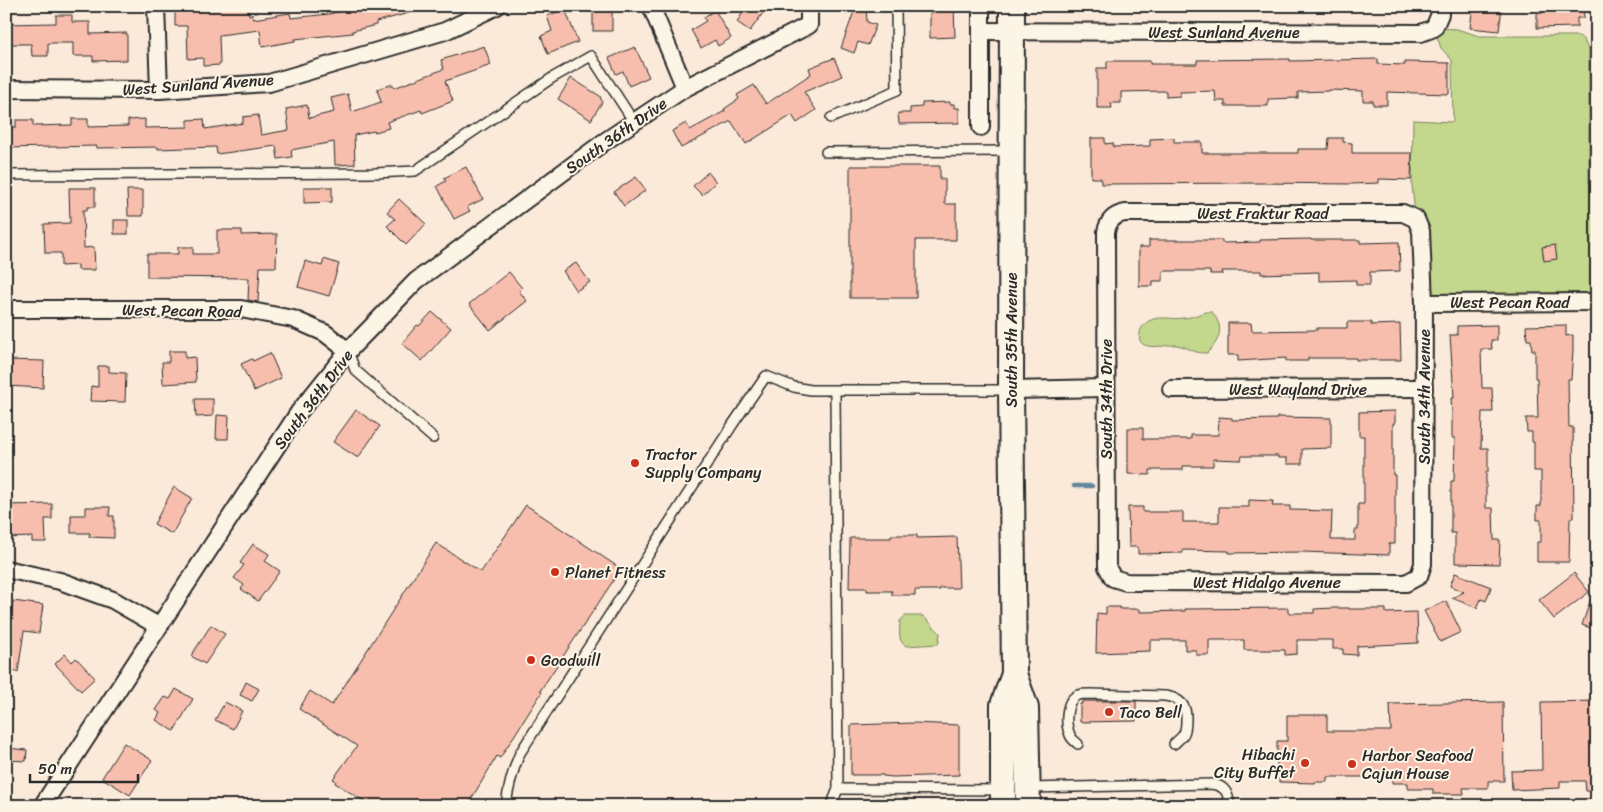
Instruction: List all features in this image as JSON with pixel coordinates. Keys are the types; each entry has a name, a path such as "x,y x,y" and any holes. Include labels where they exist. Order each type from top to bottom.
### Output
{"main road":[{"name":"South 35th Avenue","path":"1012,6 1011,390 1014,674 1026,708 1028,797"},
{"name":"South 35th Avenue","path":"1003,798 1003,706 1014,674"}],"street":[{"path":"156,6 159,90"},
{"name":"West Sunland Avenue","path":"6,90 159,90 269,83 445,31 497,6"},
{"path":"651,6 685,88"},
{"name":"South 36th Drive","path":"42,806 299,412 348,351 416,281 604,142 685,88 810,25 809,6"},
{"path":"981,6 981,127"},
{"name":"West Sunland Avenue","path":"1012,31 1422,33 1434,28 1440,14 1440,6"},
{"path":"981,31 1012,31"},
{"name":"West Fraktur Road","path":"1111,220 1118,214 1125,212 1403,212 1416,219"},
{"name":"South 34th Avenue","path":"1416,219 1422,231 1424,303 1423,564 1419,576"},
{"name":"South 34th Drive","path":"1111,220 1106,232 1106,388 1107,566 1113,578"},
{"name":"West Pecan Road","path":"1424,303 1597,302"},
{"name":"West Pecan Road","path":"6,309 241,309 293,319 325,334 348,351"},
{"path":"1011,390 1106,388"},
{"name":"West Wayland Drive","path":"1172,389 1424,388"},
{"path":"6,569 60,581 114,600 158,626"},
{"name":"West Hidalgo Avenue","path":"1113,578 1126,582 1406,583 1419,576"}],"lane":[{"path":"831,118 897,90 896,6"},
{"path":"6,175 375,173 415,171 552,78 591,56 634,122"},
{"path":"826,152 1012,151"},
{"path":"348,351 355,370 433,438"},
{"path":"506,806 520,753 766,376 794,387 811,390 1011,390"},
{"path":"830,806 838,789 835,391"},
{"path":"1078,744 1070,737 1067,727 1069,705 1078,695 1090,694 1165,696 1182,702 1186,710 1186,729 1174,744"},
{"path":"1028,797 1212,784 1220,786 1225,790 1229,801"},
{"path":"838,789 1003,798"},
{"path":"1134,806 1208,805"}],"green space":[{"path":"1434,28 1457,29 1479,36 1579,36 1584,40 1589,52 1589,182 1597,198 1597,302 1424,303 1412,185 1413,120 1453,122 1452,60 1441,48"},
{"path":"1212,312 1219,323 1220,329 1218,339 1207,353 1177,345 1147,346 1142,344 1140,340 1140,331 1147,322 1153,319 1186,318"},
{"path":"905,616 923,616 940,633 938,644 906,646 903,644 900,635 900,621"}],"building":[{"path":"202,6 202,8 248,6 249,15 252,14 253,19 290,13 291,18 329,14 361,6 419,6 420,10 376,22 376,25 352,31 353,33 295,39 295,41 262,47 260,30 219,35 220,65 203,66 203,58 188,59 187,26 175,26 175,7"},
{"path":"593,6 612,6 612,31 593,31"},
{"path":"747,6 768,6 750,31 737,22"},
{"path":"856,6 866,6 867,22 876,25 868,45 858,42 854,53 841,48"},
{"path":"930,6 954,6 955,37 930,38"},
{"path":"1473,6 1502,7 1499,31 1470,28"},
{"path":"1542,6 1583,6 1584,18 1577,18 1577,27 1537,28 1537,14 1542,13"},
{"path":"565,9 578,42 548,54 541,36 552,31 547,16"},
{"path":"715,10 731,38 718,46 715,40 701,48 691,30 706,21 704,17"},
{"path":"56,15 72,15 72,22 90,22 90,34 127,33 127,60 93,61 93,56 73,56 73,43 48,43 48,56 32,56 31,44 6,44 6,24 56,23"},
{"path":"484,46 491,65 445,81 453,101 422,113 421,110 387,122 389,128 354,135 355,164 335,165 334,142 291,150 292,157 278,159 276,146 217,154 216,147 158,149 158,147 97,148 97,146 6,148 6,127 16,127 16,120 33,120 33,126 72,125 72,119 88,119 88,127 128,126 128,120 145,119 145,128 188,127 188,120 204,119 205,129 243,123 243,117 258,115 261,135 289,130 286,109 307,105 309,118 334,112 331,98 348,94 352,112 381,102 377,89 392,84 394,88 444,69 441,60"},
{"path":"635,47 649,77 629,86 623,71 616,74 609,58"},
{"path":"834,58 842,76 804,92 816,110 797,123 792,115 746,144 731,121 681,148 672,131 686,123 690,130 725,111 724,109 739,99 737,95 754,85 766,104 811,74 809,68"},
{"path":"1290,59 1290,61 1378,59 1378,64 1405,65 1405,62 1449,63 1449,94 1387,92 1387,105 1373,105 1373,101 1363,101 1363,91 1328,90 1298,92 1298,98 1268,99 1268,106 1225,106 1225,101 1216,101 1215,91 1180,92 1180,96 1166,97 1166,91 1121,92 1121,103 1111,103 1112,108 1097,108 1097,68 1107,68 1107,61 1150,61 1150,64 1197,64 1197,60"},
{"path":"571,78 600,96 602,102 591,120 558,99"},
{"path":"950,102 950,104 954,104 954,108 959,108 959,123 899,124 898,113 910,113 910,108 922,107 922,103"},
{"path":"1091,138 1105,138 1105,144 1113,143 1113,147 1150,146 1150,139 1174,138 1174,142 1202,142 1202,153 1298,153 1298,149 1328,149 1329,138 1343,138 1343,142 1352,143 1352,153 1412,153 1411,180 1379,179 1379,183 1351,184 1101,184 1101,178 1091,178"},
{"path":"850,166 940,166 940,179 945,179 945,204 956,204 956,240 916,240 916,298 850,298"},
{"path":"466,167 483,199 467,207 470,211 454,219 437,186 446,181 444,178"},
{"path":"708,172 716,182 702,195 693,186"},
{"path":"636,177 646,190 624,206 614,192"},
{"path":"304,187 332,187 332,202 304,203"},
{"path":"69,188 95,188 95,207 87,207 87,210 83,210 84,248 94,247 95,270 78,270 78,265 61,266 61,253 45,253 44,224 70,223"},
{"path":"127,190 143,190 143,216 128,216"},
{"path":"399,199 426,224 406,245 387,226 395,219 387,212"},
{"path":"114,220 128,220 128,234 114,234"},
{"path":"217,230 242,230 242,235 277,234 276,267 260,267 258,302 248,300 249,278 147,277 147,254 178,254 178,247 193,247 193,254 217,254"},
{"path":"1311,239 1360,240 1360,243 1399,242 1400,271 1370,272 1370,285 1356,285 1356,280 1319,281 1319,272 1261,274 1261,271 1222,271 1223,274 1210,274 1210,271 1163,271 1163,281 1153,281 1153,286 1139,286 1139,247 1149,247 1149,240 1222,240 1222,243"},
{"path":"1555,245 1557,259 1544,261 1542,247"},
{"path":"324,259 339,264 329,296 298,287 305,261 322,266"},
{"path":"576,263 590,282 576,291 563,271"},
{"path":"509,272 522,288 519,291 527,301 490,330 469,304"},
{"path":"432,312 451,328 422,361 402,343 417,325 419,326"},
{"path":"1347,322 1371,322 1371,325 1400,324 1401,360 1308,358 1308,361 1286,361 1286,358 1238,361 1238,355 1228,355 1228,323 1251,323 1252,331 1347,328"},
{"path":"1497,325 1497,340 1491,340 1492,349 1481,349 1482,388 1492,388 1493,412 1482,412 1481,448 1488,448 1486,508 1493,508 1494,540 1500,540 1499,564 1455,563 1455,533 1451,533 1451,481 1454,481 1455,438 1452,438 1451,398 1454,398 1450,335 1457,335 1457,326"},
{"path":"1566,325 1566,336 1573,335 1571,379 1568,379 1569,427 1573,427 1574,518 1570,518 1569,562 1537,562 1537,542 1541,542 1541,520 1537,520 1537,506 1541,506 1541,471 1534,471 1534,442 1532,442 1532,432 1527,432 1526,418 1538,418 1537,378 1535,378 1535,350 1532,350 1531,340 1527,340 1526,326"},
{"path":"169,351 185,351 185,358 195,357 196,382 163,384 162,362 169,362"},
{"path":"270,353 281,378 254,391 241,364"},
{"path":"6,360 44,361 43,388 6,386"},
{"path":"98,366 109,366 109,372 126,373 125,402 90,401 91,386 98,387"},
{"path":"195,399 213,399 213,416 196,417"},
{"path":"356,410 380,426 358,458 333,442"},
{"path":"1395,411 1395,423 1393,423 1393,475 1395,475 1395,544 1389,544 1389,555 1302,552 1229,553 1229,551 1183,550 1183,553 1138,554 1138,547 1129,547 1128,507 1143,507 1143,512 1183,512 1183,522 1219,522 1219,507 1249,507 1249,500 1273,501 1272,506 1290,506 1290,510 1332,511 1331,540 1355,540 1355,530 1358,530 1358,504 1364,504 1364,436 1359,436 1359,412"},
{"path":"217,415 229,416 228,439 216,439"},
{"path":"1219,417 1232,418 1232,420 1277,419 1277,417 1331,418 1331,448 1302,449 1302,464 1287,464 1287,458 1278,458 1278,456 1242,456 1241,460 1213,459 1213,466 1183,466 1183,470 1150,470 1150,475 1128,474 1128,428 1143,428 1143,439 1191,439 1191,435 1218,435"},
{"path":"174,487 192,498 172,534 154,524"},
{"path":"52,504 52,519 45,519 46,542 32,542 32,537 6,538 6,505"},
{"path":"526,505 621,569 540,691 542,692 500,758 497,756 467,806 372,806 335,783 336,781 333,779 357,746 299,709 310,691 332,705 436,543 481,572"},
{"path":"86,507 110,507 109,516 114,516 114,538 89,537 90,533 71,533 71,515 86,515"},
{"path":"891,535 917,535 917,538 957,537 959,588 915,590 915,595 892,595 892,591 867,591 867,588 849,588 850,538 891,538"},
{"path":"253,544 269,554 265,561 280,571 258,601 241,589 244,585 234,578 244,565 240,563"},
{"path":"1455,573 1491,587 1486,601 1481,599 1477,608 1452,598 1464,592 1450,586"},
{"path":"1574,573 1589,592 1554,619 1539,600"},
{"path":"1595,587 1597,587 1597,630 1582,625"},
{"path":"13,601 43,605 39,633 24,631 18,672 6,671 6,630 9,630"},
{"path":"1446,601 1461,632 1440,642 1424,611"},
{"path":"1106,607 1140,609 1140,612 1185,611 1185,609 1288,608 1288,613 1314,613 1314,609 1349,608 1386,609 1386,613 1417,612 1418,643 1357,646 1357,655 1343,654 1343,649 1333,649 1333,640 1297,640 1297,654 1285,655 1285,650 1244,650 1244,640 1209,640 1209,655 1196,655 1196,650 1185,650 1185,640 1150,640 1150,651 1096,653 1097,613 1106,614"},
{"path":"211,625 225,634 205,664 191,656"},
{"path":"65,654 72,662 76,658 95,678 81,691 55,664"},
{"path":"246,682 259,689 252,701 240,695"},
{"path":"176,689 193,699 174,731 156,720 160,713 156,710 165,697 170,699"},
{"name":"Taco Bell","path":"1082,701 1136,701 1136,721 1080,722 1080,704 1082,704"},
{"path":"1597,701 1597,791 1586,791 1585,781 1560,781 1560,788 1512,790 1511,771 1542,770 1541,702"},
{"path":"225,702 242,711 233,729 215,720"},
{"path":"1503,702 1504,781 1488,781 1488,788 1463,788 1464,794 1433,794 1433,789 1408,789 1408,783 1392,783 1392,777 1327,777 1327,782 1279,782 1279,775 1277,775 1277,741 1287,741 1287,715 1327,715 1327,731 1391,731 1390,704"},
{"path":"914,723 959,725 959,775 893,777 883,775 851,775 851,725"},
{"path":"124,743 152,760 130,795 102,778"},
{"path":"6,748 27,750 26,761 6,760"}],"waterway":[{"path":"1074,486 1092,486"}],"place":[{"name":"Tractor Supply Company","path":"635,463"},
{"name":"Planet Fitness","path":"555,572"},
{"name":"Goodwill","path":"531,660"},
{"name":"Taco Bell","path":"1109,712"},
{"name":"Hibachi City Buffet","path":"1305,763"},
{"name":"Harbor Seafood Cajun House","path":"1352,764"}]}
